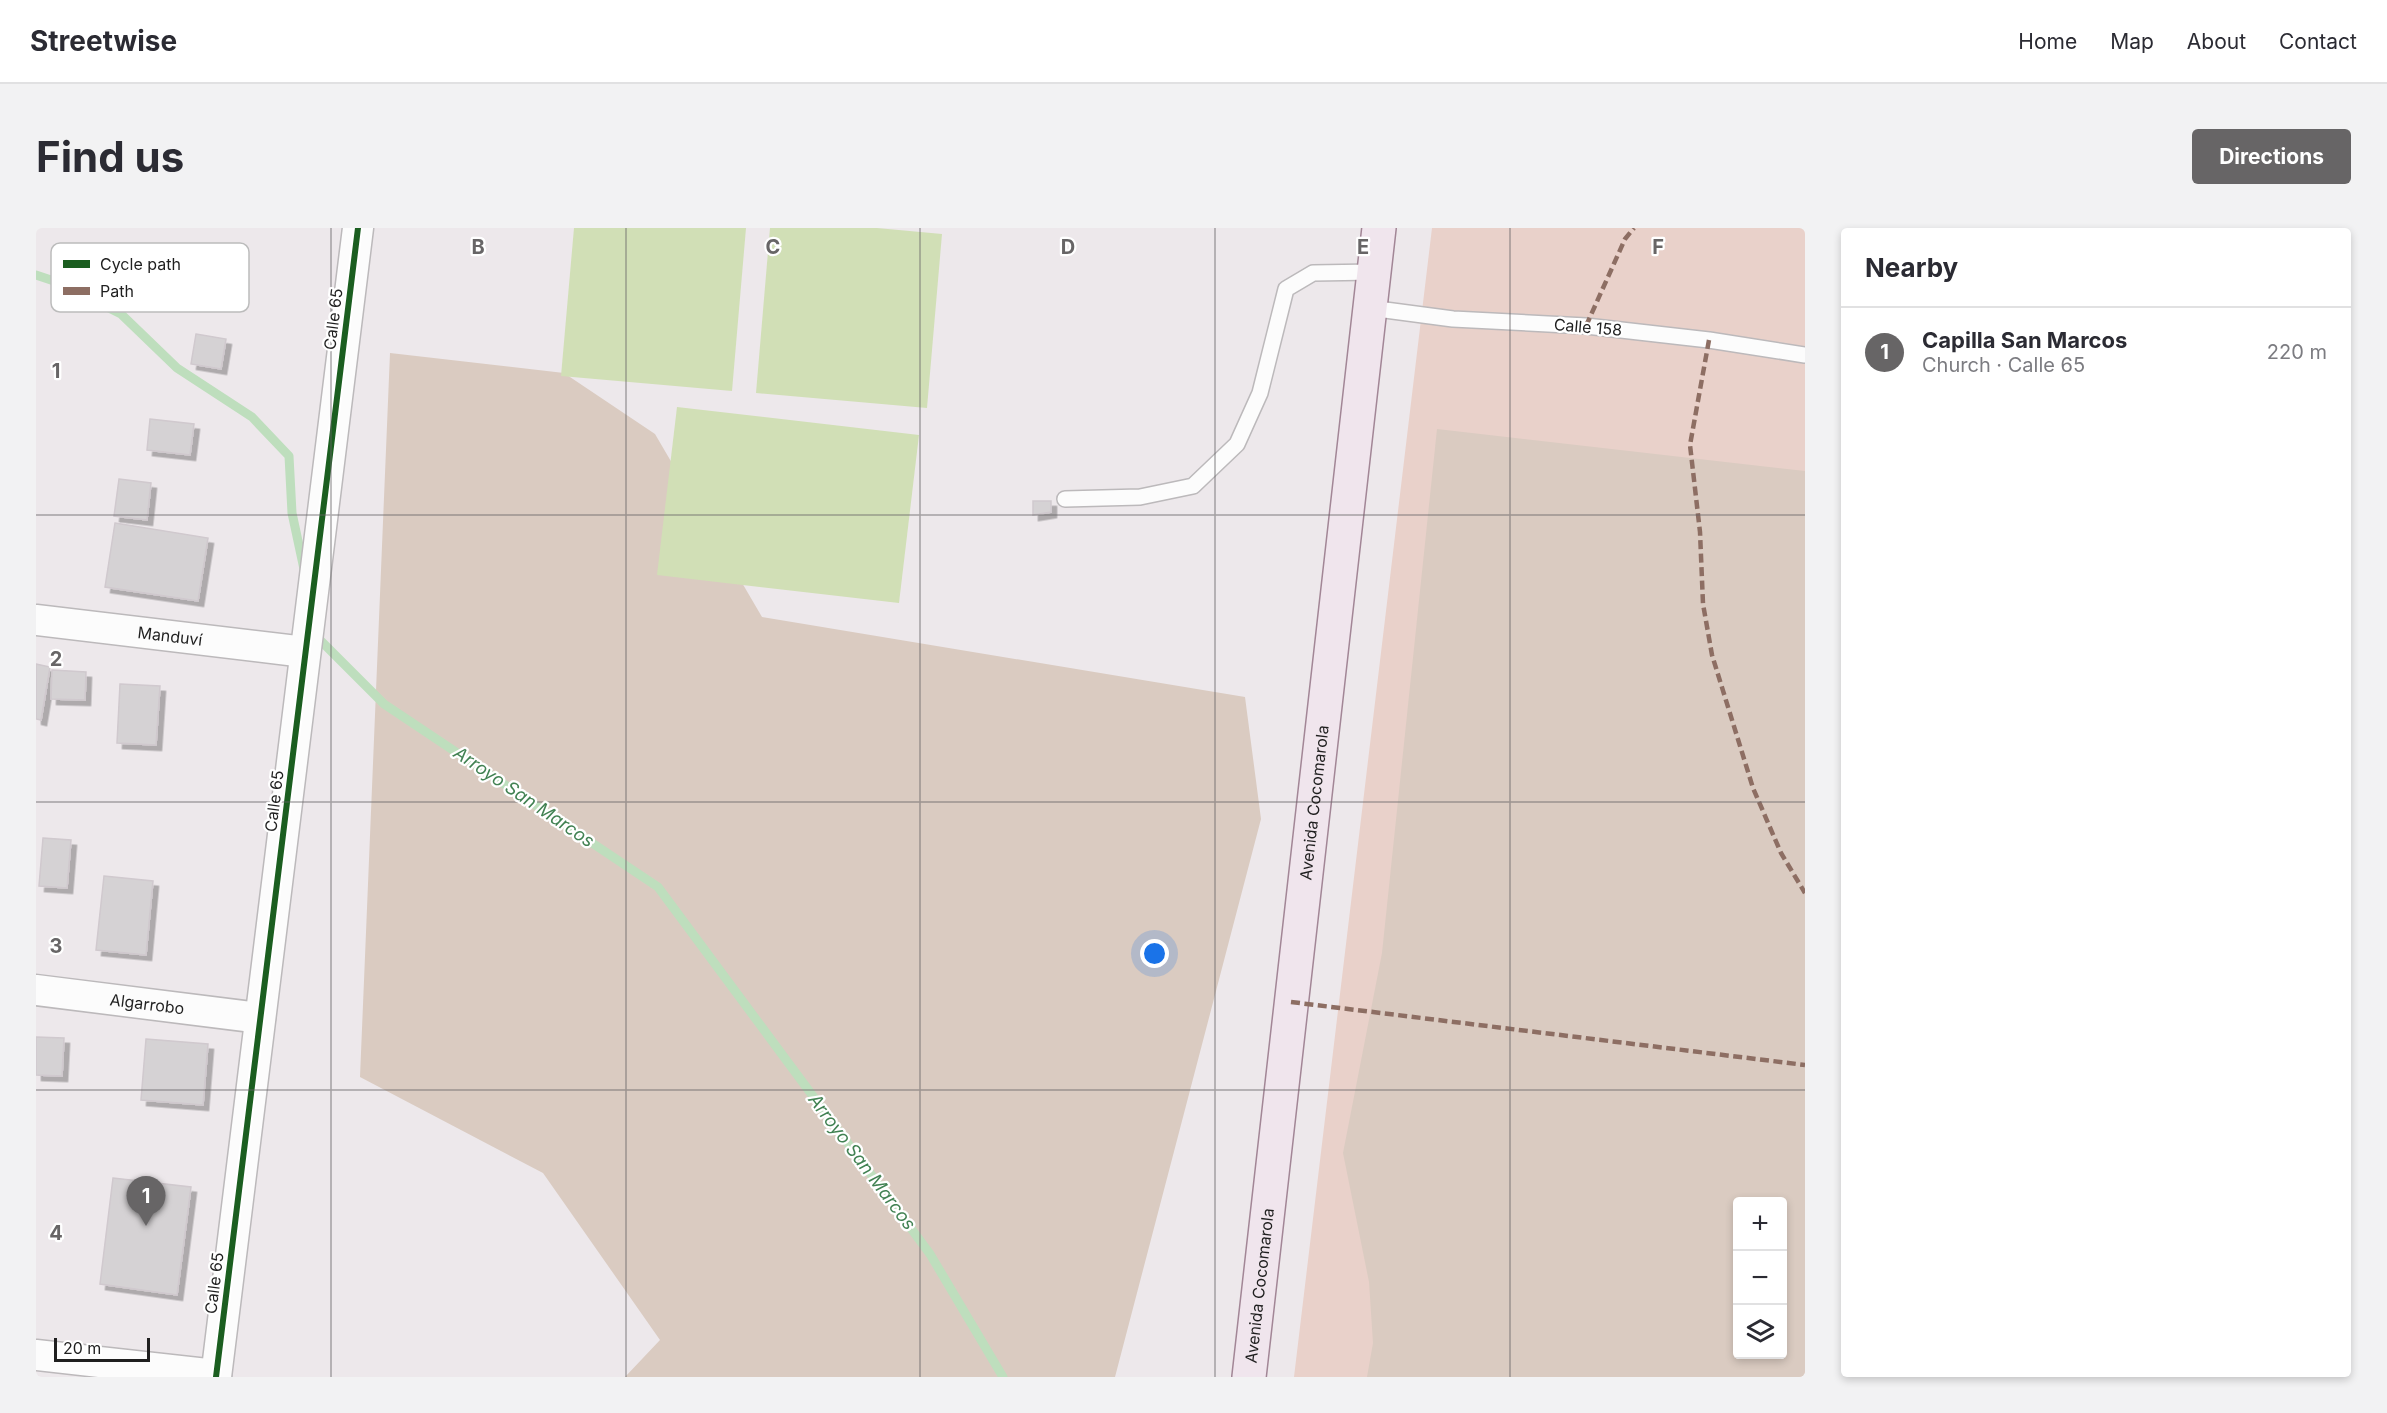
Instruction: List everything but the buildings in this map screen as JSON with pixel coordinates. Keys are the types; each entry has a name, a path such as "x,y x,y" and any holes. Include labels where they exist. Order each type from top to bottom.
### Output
{"main road":[{"name":"Avenida Cocomarola","path":"1249,1377 1378,228"}],"street":[{"name":"Calle 65","path":"216,1376 358,228"},
{"name":"Manduví","path":"36,620 306,652"},
{"name":"Algarrobo","path":"36,990 260,1018"},
{"path":"36,1354 216,1376"}],"lane":[{"path":"1065,499 1140,496 1193,486 1237,444 1260,393 1286,289 1313,273 1374,272"},
{"name":"Calle 158","path":"1370,308 1453,319 1587,326 1709,340 1805,356"}],"shaded area":[{"path":"1432,228 1805,228 1805,1377 1294,1377"},
{"path":"390,353 564,373 655,434 762,617 1245,697 1261,819 1115,1377 625,1377 660,1340 543,1173 360,1077"},
{"path":"1437,429 1805,471 1805,1377 1367,1377 1373,1343 1369,1282 1343,1153 1382,953"}],"green space":[{"path":"574,228 746,228 732,391 561,376"},
{"path":"770,228 877,228 942,234 927,408 756,393"},
{"path":"677,407 919,435 899,603 657,575"}],"waterway":[{"name":"Arroyo San Marcos","path":"36,275 51,280"},
{"name":"Arroyo San Marcos","path":"117,312 177,368 252,417 289,456 292,513 304,569"},
{"name":"Arroyo San Marcos","path":"317,633 318,638 384,704 658,887 930,1254 1003,1377"}],"marked path":[{"path":"1586,326 1625,239 1634,228"},
{"path":"1709,340 1690,445 1700,532 1703,604 1712,655 1753,788 1781,853 1805,893"},
{"path":"1291,1002 1805,1065"}],"cycle path":[{"path":"216,1377 358,228"}],"place":[{"name":"Capilla San Marcos","path":"146,1226"}]}
